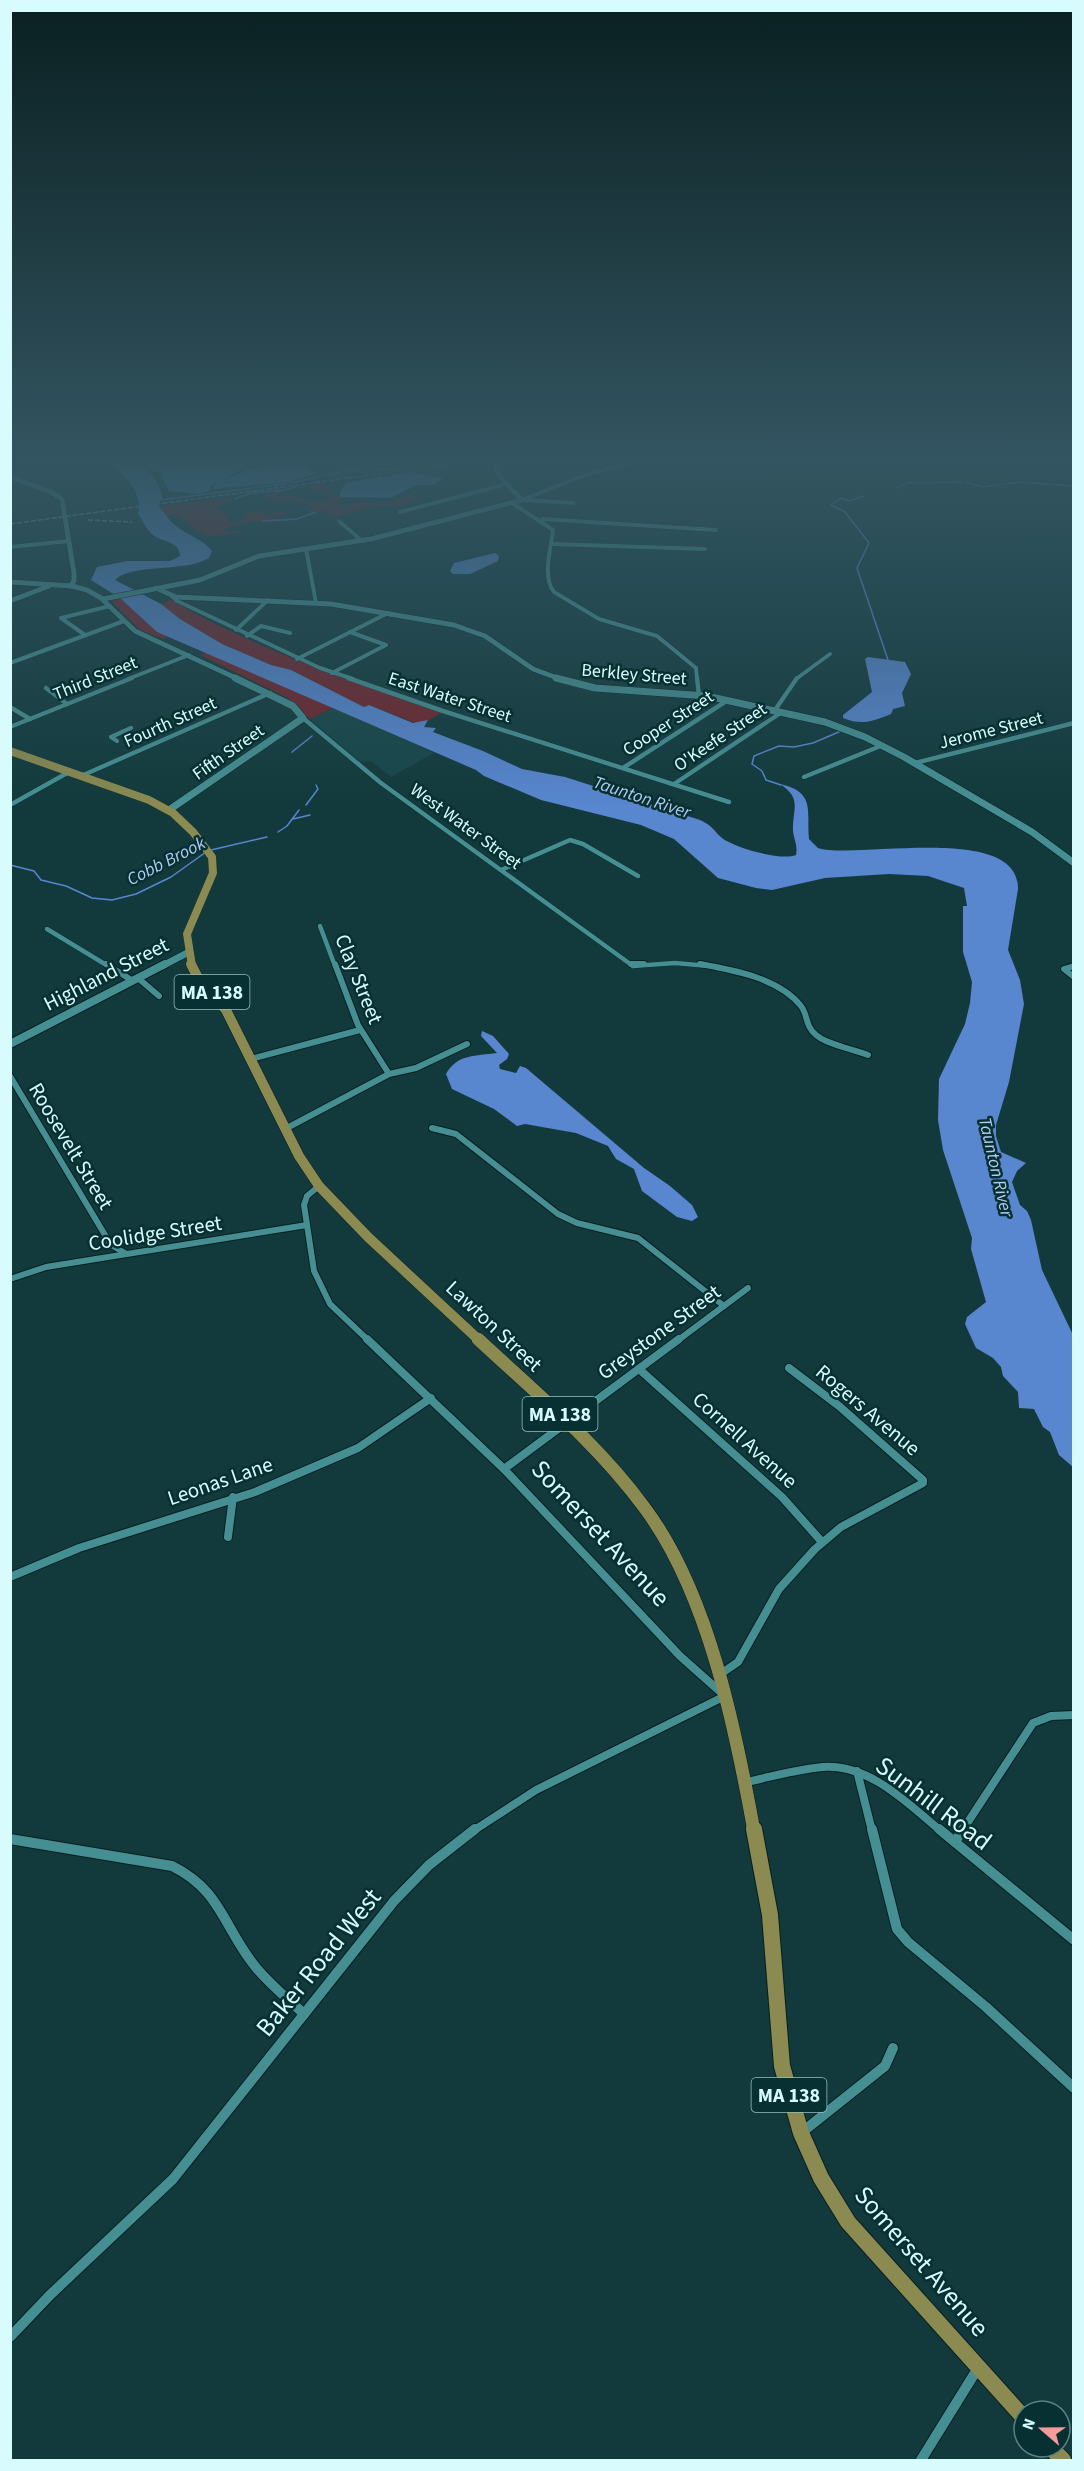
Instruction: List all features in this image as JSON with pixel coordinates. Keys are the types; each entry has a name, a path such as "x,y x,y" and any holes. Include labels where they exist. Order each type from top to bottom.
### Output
{"main road":[{"path":"70,586 75,580 74,575"},
{"path":"103,599 214,575"},
{"name":"West Water Street","path":"10,582 83,588 103,599 137,633 270,693 291,705 303,718"},
{"path":"10,601 51,585"},
{"name":"East Water Street","path":"159,587 170,595"},
{"name":"Berkley Street","path":"170,595 316,603 388,613 475,632 490,639 532,669 564,681 602,688 699,695 835,725 883,745 915,763 1032,832 1074,863"},
{"name":"Fifth Street","path":"169,810 303,718"},
{"name":"MA 138","path":"10,751 144,798 169,810 189,827 208,851 213,878 189,931 187,953 194,972 223,1005 298,1156 319,1186"},
{"name":"Highland Street","path":"10,1044 187,953"},
{"name":"Lawton Street","path":"319,1186 368,1237 568,1421 624,1480 672,1553 702,1616 724,1696"},
{"name":"Somerset Avenue","path":"724,1696 746,1782 770,1915 782,2066 801,2133 821,2178 848,2222 1012,2405"}],"street":[{"path":"311,575 316,603"},
{"path":"548,575 552,590 599,619 662,639 696,668 699,695"},
{"name":"East Water Street","path":"170,595 177,601 247,636 297,660 332,673 443,711 729,802"},
{"path":"236,630 255,615 267,600"},
{"path":"85,635 61,618 110,606"},
{"path":"297,660 388,613"},
{"path":"10,663 124,621"},
{"path":"247,636 261,626 290,633"},
{"path":"332,673 386,645 350,632"},
{"path":"778,711 798,676 830,654"},
{"name":"Third Street","path":"10,727 189,655"},
{"path":"46,688 66,704"},
{"name":"Fourth Street","path":"81,776 270,693"},
{"name":"Cooper Street","path":"623,768 728,700"},
{"path":"10,707 30,719"},
{"name":"O'Keefe Street","path":"674,784 778,711"},
{"name":"West Water Street","path":"303,718 383,785 633,966 659,961 759,979 780,990 799,1004 817,1036 868,1055"},
{"name":"Jerome Street","path":"915,763 1074,723"},
{"path":"117,741 111,737 131,728"},
{"path":"804,777 883,745"},
{"path":"10,805 69,772"},
{"path":"501,870 570,840 583,844 638,876"},
{"name":"Clay Street","path":"320,926 360,1030 390,1074"},
{"path":"47,929 136,979 159,996"},
{"path":"1074,966 1064,969 1067,974 1074,977"},
{"path":"251,1059 360,1030"},
{"path":"285,1129 390,1074 416,1068 467,1044"},
{"name":"Roosevelt Street","path":"10,1076 111,1245 117,1251 130,1254"},
{"path":"432,1128 456,1134 558,1214 577,1223 638,1238 724,1306"},
{"name":"Somerset Avenue","path":"319,1186 304,1201 314,1271 330,1304 504,1469 680,1656 724,1696"},
{"name":"Coolidge Street","path":"10,1279 46,1267 307,1225"},
{"name":"Greystone Street","path":"504,1469 748,1288"},
{"name":"Rogers Avenue","path":"789,1368 839,1406 923,1480 923,1483 841,1527 822,1542"},
{"name":"Cornell Avenue","path":"639,1369 782,1497 822,1542"},
{"name":"Leonas Lane","path":"10,1577 79,1548 255,1491 358,1448 431,1398"},
{"path":"228,1537 233,1497"},
{"path":"719,1675 738,1662 779,1589 822,1542"},
{"name":"Baker Road West","path":"10,2337 50,2295 173,2179 394,1901 429,1865 465,1836 536,1790 724,1696"},
{"path":"955,1842 1033,1723 1051,1716 1074,1715"},
{"name":"Sunhill Road","path":"746,1782 815,1768 838,1767 857,1771 893,1792 1074,1940"},
{"path":"857,1771 897,1929 908,1942 986,2007 1074,2088"},
{"path":"10,1839 172,1866 190,1873 211,1892 248,1957 304,2014"},
{"path":"801,2133 885,2066 893,2048"},
{"path":"921,2460 978,2368"}],"shaded area":[{"path":"120,598 157,631 169,636 163,639 140,630 113,603 114,599"},
{"path":"171,600 269,649 441,713 418,724 369,705 364,707 291,670 271,665 222,644 180,619 161,604"},
{"path":"208,652 333,708 310,719 288,698 200,655"},
{"path":"333,708 434,753 391,777 371,761 360,762 310,719"}],"water":[{"name":"Taunton River","path":"93,575 122,575 115,580 161,604 180,619 222,644 271,665 291,670 364,707 369,705 413,723 428,720 424,727 436,728 433,732 522,769 565,777 700,820 728,842 747,849 769,855 796,855 793,831 794,800 787,789 780,784 800,792 805,798 809,839 818,848 965,850 992,856 1011,868 1018,889 1008,950 1020,980 1024,1004 1009,1082 996,1125 996,1136 1001,1152 1026,1163 1017,1171 1012,1182 1020,1205 1027,1211 1031,1220 1042,1270 1073,1335 1073,1467 1059,1455 1050,1432 1043,1427 1034,1409 1019,1408 1018,1392 1003,1376 1001,1367 993,1358 976,1348 965,1324 967,1317 986,1302 971,1249 972,1238 943,1150 938,1120 939,1079 965,1024 970,1003 972,982 963,952 963,906 967,906 964,888 928,876 889,874 825,878 772,890 718,878 674,839 641,825 541,800 157,632 120,598 91,580"},
{"path":"868,657 905,662 911,674 902,693 905,706 893,709 891,714 873,720 862,722 843,718 843,715 872,692 865,659"},
{"path":"482,1031 493,1036 509,1054 507,1059 499,1065 500,1069 516,1073 520,1066 526,1068 644,1168 692,1205 698,1217 692,1221 677,1217 642,1191 634,1169 616,1159 608,1146 576,1133 525,1124 517,1126 494,1109 452,1089 446,1074 450,1067 461,1059 497,1053 481,1036"}],"waterway":[{"path":"859,575 888,660"},
{"path":"781,785 766,780 762,771 752,764 754,756 779,746 794,747 813,743 841,731"},
{"name":"Cobb Brook","path":"292,752 312,736"},
{"name":"Cobb Brook","path":"306,805 318,789 316,785"},
{"name":"Cobb Brook","path":"278,832 287,826 299,810"},
{"path":"293,819 310,815"},
{"name":"Cobb Brook","path":"211,850 267,837"},
{"name":"Cobb Brook","path":"10,865 34,871 41,880 66,886 92,898 112,900 136,894 171,877 206,852"}]}
